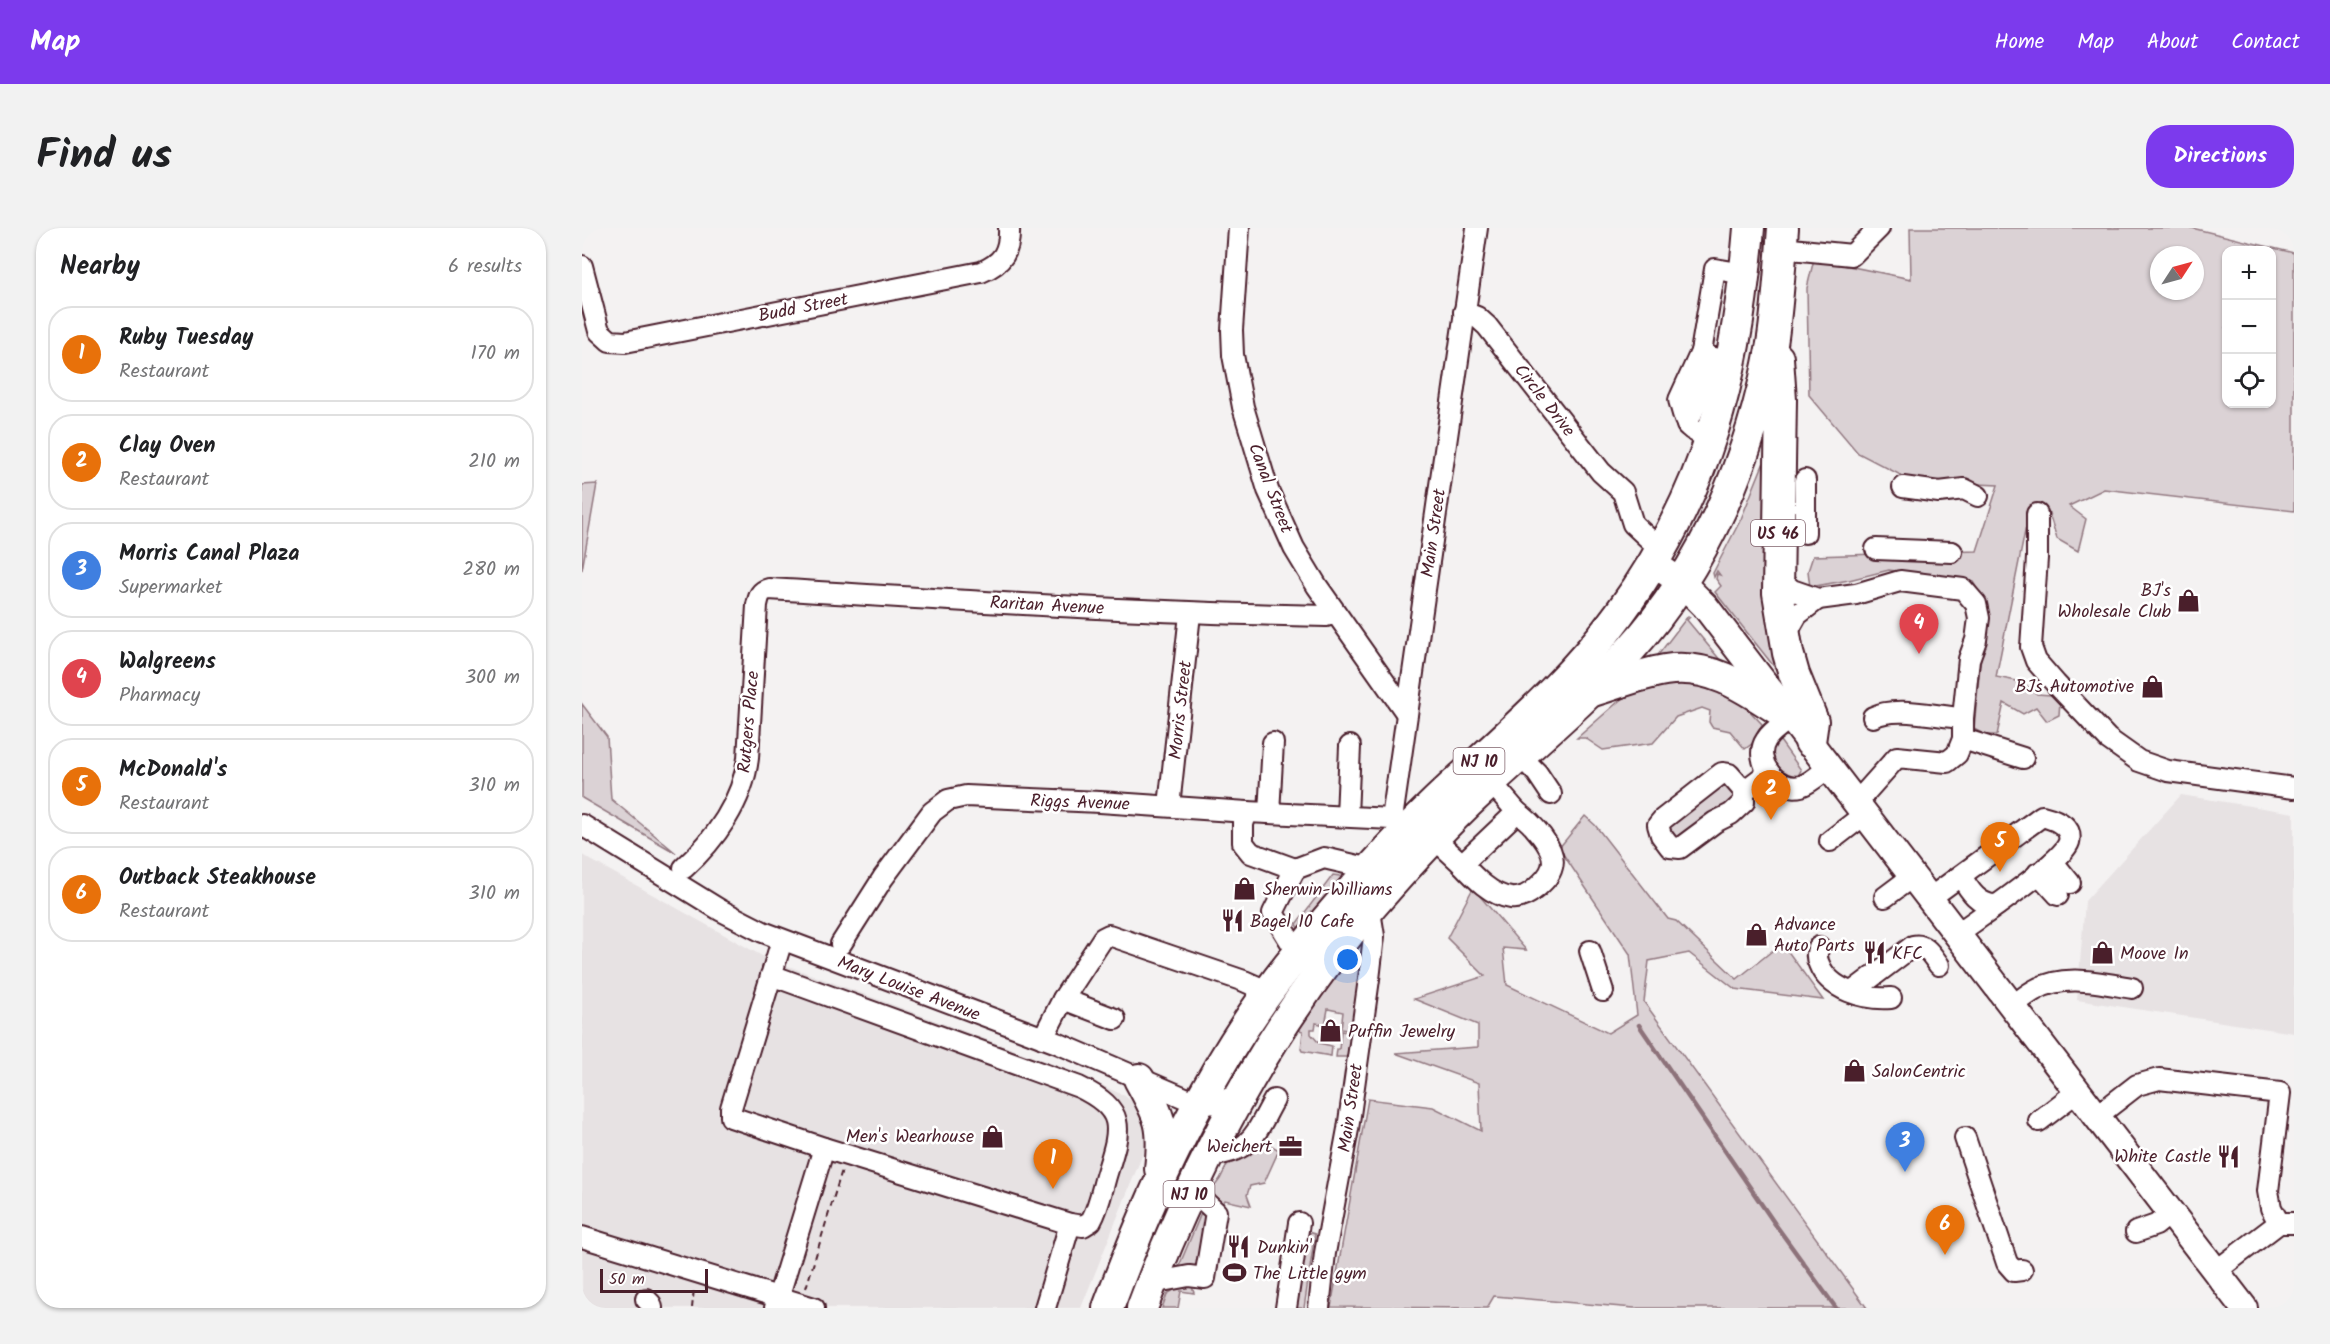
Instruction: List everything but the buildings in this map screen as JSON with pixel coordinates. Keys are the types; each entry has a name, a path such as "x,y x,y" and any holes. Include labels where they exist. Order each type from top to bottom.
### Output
{"highway":[{"path":"1657,556 1689,495 1699,432 1716,359 1740,315 1749,228"},
{"name":"US 46","path":"1782,238 1775,319 1781,400 1777,577 1784,638 1794,674 1813,721 1809,742"},
{"name":"NJ 10","path":"1411,830 1491,782 1520,756 1590,692 1638,641 1682,583 1729,491 1747,442 1766,373 1775,319"},
{"name":"NJ 10","path":"1108,1308 1158,1182 1199,1104 1269,992 1298,954 1365,888 1411,830 1586,656 1618,616 1657,556"},
{"path":"1590,692 1663,670 1694,669 1731,680 1791,718"},
{"name":"NJ 10","path":"1146,1296 1207,1156 1246,1084 1315,977 1365,888"},
{"path":"1139,1079 1158,1114 1163,1133 1158,1182"},
{"path":"1126,1308 1174,1188 1204,1127 1205,1111 1199,1104"}],"main road":[{"path":"1657,556 1705,606 2244,1308"}],"street":[{"name":"Budd Street","path":"582,266 599,331 610,341 625,342 981,272 999,262 1008,249 1009,228"},
{"name":"Canal Street","path":"1239,228 1232,330 1233,355 1240,396 1255,451 1278,514 1294,548 1335,614 1407,714"},
{"name":"Main Street","path":"1411,830 1407,714 1477,228"},
{"path":"1782,238 1852,255 1879,228"},
{"path":"1699,432 1679,400 1716,359 1709,312 1715,269 1745,274"},
{"name":"Circle Drive","path":"1464,312 1482,320 1601,472 1623,492 1633,524 1657,556"},
{"path":"1709,312 1740,315"},
{"path":"1804,533 1805,480"},
{"path":"1903,487 1939,492 1964,489 1978,496"},
{"path":"2037,514 2037,558 2031,647 2036,661 2056,684 2108,739 2139,761 2168,771 2294,788"},
{"path":"1876,549 1952,552"},
{"path":"1777,577 1792,590 1818,599 1856,594 1900,580 1958,587 1966,592 1976,604 1979,618 1976,640 1969,659 1963,739 1957,754 1947,762 1897,757 1861,808 1830,841"},
{"name":"Raritan Avenue","path":"761,593 769,589 1190,614 1326,616 1335,614"},
{"name":"Rutgers Place","path":"684,868 703,850 718,829 738,798 744,781 748,758 757,604 761,593"},
{"path":"1784,638 1797,615 1818,599"},
{"name":"Morris Street","path":"1169,806 1190,614"},
{"path":"1873,717 1881,712 1898,711 1963,718"},
{"path":"1791,718 1772,733 1763,745 1762,756 1769,772 1783,784 1800,786 1829,767"},
{"path":"1963,739 2023,758"},
{"path":"1269,813 1273,743"},
{"path":"1347,816 1350,746"},
{"path":"1520,756 1537,773 1551,794"},
{"path":"1744,791 1769,772"},
{"path":"1411,830 1462,864 1488,888 1505,897 1523,897 1542,883 1553,866 1553,857 1528,820 1517,812 1491,782"},
{"name":"Riggs Avenue","path":"842,944 884,878 932,812 948,800 966,796 1347,816 1411,830"},
{"path":"1247,812 1243,824 1243,843 1246,849 1257,856 1295,869 1324,858 1333,861 1365,888"},
{"path":"1462,864 1517,812"},
{"path":"1852,992 1913,946 1925,947 1935,967 1997,905 2045,867 2068,844 2067,829 2059,822 2042,816 1930,898"},
{"name":"Mary Louise Avenue","path":"582,825 720,910 782,940 1043,1038 1199,1104"},
{"path":"2045,867 2064,889"},
{"path":"1295,869 1273,913 1298,954"},
{"path":"1885,897 1913,876"},
{"path":"1961,876 1969,890 1981,901 1997,905"},
{"name":"Main Street","path":"1319,1308 1325,1253 1348,1129 1374,936 1365,888"},
{"path":"1043,1038 1063,999 1103,938 1109,935 1244,981 1269,992"},
{"path":"771,975 1079,1087 1108,1106 1115,1115 1118,1137 1092,1221 1083,1226 1070,1224 734,1119 730,1113 771,975 782,940"},
{"path":"1819,946 1816,953 1822,972 1838,988 1883,999 1891,998"},
{"path":"1590,951 1603,991"},
{"path":"2012,1006 2035,990 2062,982 2085,981 2132,988"},
{"path":"1063,999 1115,1020"},
{"path":"1079,1087 1094,1059"},
{"path":"2097,1116 2137,1085 2159,1079 2287,1094 2268,1191 2271,1208 2286,1223 2216,1271"},
{"path":"1199,1104 1216,1104 1224,1101 1246,1084"},
{"path":"2039,1121 2078,1092"},
{"path":"1207,1156 1224,1155 1247,1144 1274,1100"},
{"path":"1971,1144 2007,1263 2014,1271 2022,1270"},
{"path":"776,1303 824,1148"},
{"path":"1146,1296 1189,1276 1205,1278 1216,1212 1191,1189"},
{"path":"2136,1232 2156,1226 2171,1213"},
{"path":"1286,1308 1299,1222"},
{"path":"1045,1308 1070,1224"},
{"path":"582,1237 776,1303 814,1308"}],"path":[{"path":"805,1290 845,1162"},
{"path":"692,1308 695,1287"}],"shaded area":[{"path":"1910,228 2192,228 2265,246 2222,246 2222,408 2276,408 2276,249 2294,253 2294,511 2104,489 2069,506 2086,519 2078,551 2057,539 2048,510 2030,506 1996,677 2022,682 2037,694 2051,695 2060,701 2059,715 2047,721 2036,707 2023,714 2004,703 1997,735 1985,735 1974,729 1986,603 1973,582 1889,570 1810,587 1808,571 1813,556 1977,551 1998,485 1912,481 1858,453 1809,395 1807,288 1814,259 1911,279"},
{"path":"1764,462 1770,465 1779,668 1776,669 1715,592 1721,586 1716,579 1717,574 1720,575 1717,571 1714,577 1713,573 1741,519"},
{"path":"597,484 582,570 582,485"},
{"path":"1688,616 1690,617 1687,620 1721,661 1655,659"},
{"path":"1687,677 1740,701 1762,724 1753,743 1745,749 1730,731 1712,727 1709,722 1710,711 1702,708 1676,717 1653,743 1603,750 1585,738 1577,738 1626,695"},
{"path":"582,704 607,737 611,799 676,853 582,798"},
{"path":"1778,738 1801,770 1798,776 1786,774 1775,763 1772,745"},
{"path":"1725,782 1735,794 1736,799 1712,815 1708,815 1675,839 1669,827"},
{"path":"2181,795 2294,813 2294,1033 2077,1000 2085,901"},
{"path":"1585,816 1595,825 1668,919 1676,921 1737,979 1782,943 1823,1000 1735,989 1689,953 1649,961 1644,1002 1867,1308 1634,1308 1494,1296 1487,1308 1331,1307 1368,1099 1433,1107 1481,1131 1479,1083 1395,1053 1478,1047 1478,1025 1414,999 1485,976 1447,938 1473,888 1526,950 1503,948 1507,985 1608,1033 1637,1015 1630,954 1559,848"},
{"path":"582,855 764,957 1069,1070 1125,1096 1140,1108 1148,1127 1148,1141 1081,1308 582,1308"},
{"path":"1333,875 1341,878 1299,930 1296,924"},
{"path":"1353,956 1362,961 1351,1057 1336,1057 1341,1031 1352,1033 1353,1031 1341,1029 1343,1012 1328,1009 1325,1025 1316,1023 1315,1029 1311,1029 1311,1034 1319,1043 1332,1046 1331,1056 1302,1051 1303,1031 1299,1030 1301,1026 1320,995"},
{"path":"1262,1140 1279,1150 1264,1183 1250,1186 1247,1195 1251,1206 1225,1200 1219,1204 1211,1191 1229,1161 1248,1154"},
{"path":"1202,1211 1206,1213 1201,1260 1192,1268 1177,1271"},
{"path":"1308,1232 1315,1234 1304,1308 1293,1308 1304,1234"},
{"path":"1185,1283 1192,1286 1194,1293 1181,1291 1178,1308 1162,1308 1167,1294"}],"waterway":[{"path":"1639,1025 1775,1224 1836,1308"}],"place":[{"name":"BJ's Wholesale Club","path":"2189,600"},
{"name":"Walgreens","path":"1919,654"},
{"name":"BJs Automotive","path":"2152,686"},
{"name":"Clay Oven","path":"1771,820"},
{"name":"McDonald's","path":"2000,872"},
{"name":"Sherwin-Williams","path":"1245,889"},
{"name":"Bagel 10 Cafe","path":"1232,921"},
{"name":"Advance Auto Parts","path":"1756,934"},
{"name":"KFC","path":"1874,953"},
{"name":"Moove In","path":"2102,953"},
{"name":"Puffin Jewelry","path":"1330,1031"},
{"name":"SalonCentric","path":"1854,1071"},
{"name":"Men's Wearhouse","path":"992,1136"},
{"name":"Weichert","path":"1290,1146"},
{"name":"White Castle","path":"2229,1156"},
{"name":"Morris Canal Plaza","path":"1905,1172"},
{"name":"Ruby Tuesday","path":"1053,1189"},
{"name":"Dunkin'","path":"1239,1247"},
{"name":"Outback Steakhouse","path":"1945,1255"},
{"name":"The Little gym","path":"1235,1273"}]}
